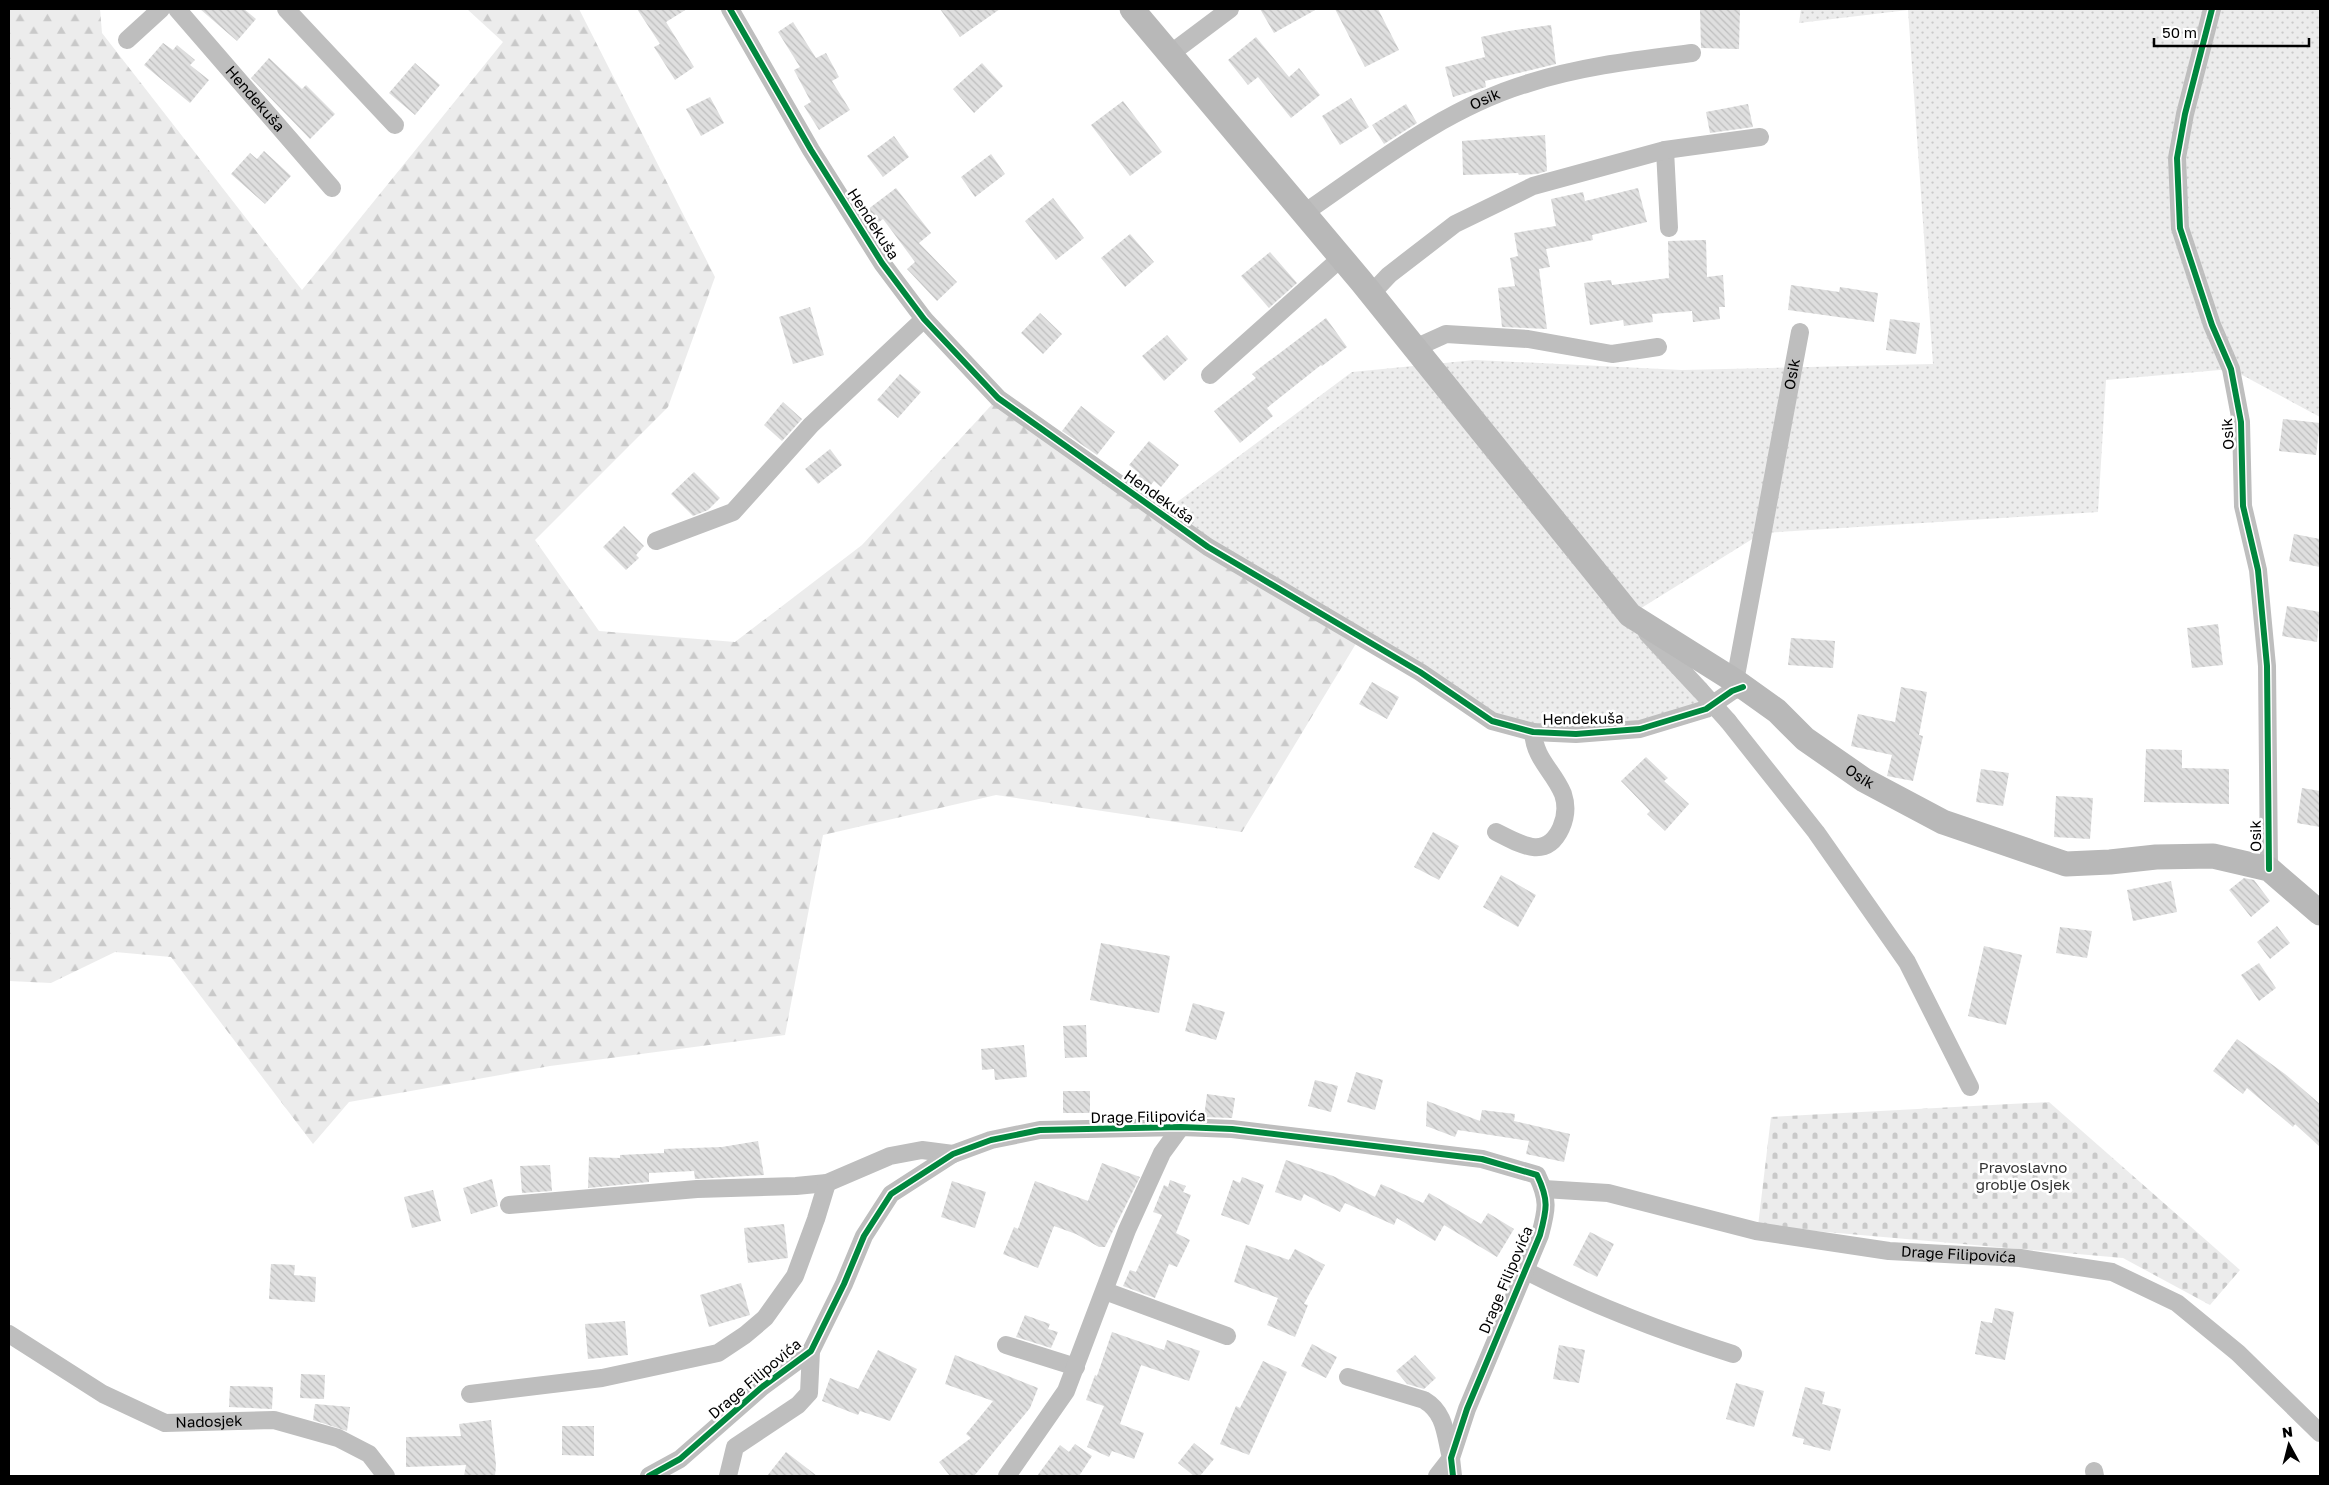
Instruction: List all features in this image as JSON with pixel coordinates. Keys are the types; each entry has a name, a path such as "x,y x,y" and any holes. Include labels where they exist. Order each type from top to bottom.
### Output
{"main road":[{"name":"Osik","path":"1132,9 1371,294 1630,615 1778,711 1805,739 1856,775 1943,822 2066,864 2156,857 2213,856 2269,869 2320,912"}],"street":[{"path":"127,40 161,9"},
{"name":"Hendekuša","path":"177,9 332,188"},
{"path":"286,9 395,125"},
{"name":"Hendekuša","path":"730,9 810,150 882,263 924,318 998,398 1208,547 1420,672 1492,721 1533,732 1576,734 1640,729 1706,709 1739,684"},
{"path":"1170,54 1230,9"},
{"name":"Osik","path":"2212,9 2177,158 2180,228 2212,325 2231,369 2241,422 2243,506 2258,570 2267,666 2269,869"},
{"name":"Osik","path":"1304,213 1402,146 1469,107 1528,83 1596,66 1692,53"},
{"path":"1371,294 1389,275 1455,224 1533,186 1665,150 1760,137"},
{"path":"1665,150 1669,228"},
{"path":"1210,375 1341,258"},
{"path":"656,541 734,512 812,425 924,318"},
{"name":"Osik","path":"1739,684 1800,332"},
{"path":"1415,348 1446,334 1528,339 1612,354 1658,347"},
{"path":"1630,615 1728,721 1816,832 1907,962 1970,1087"},
{"path":"1496,832 1523,845 1540,847 1556,839 1565,820 1566,811 1563,794 1534,746 1533,732"},
{"name":"Drage Filipovića","path":"1007,1476 1066,1391 1127,1230 1162,1153 1181,1127"},
{"name":"Drage Filipovića","path":"728,1476 735,1447 798,1405 809,1393 811,1351 844,1284 864,1236 891,1194 953,1154 991,1140 1040,1130 1181,1127 1287,1134 1482,1159 1537,1175 1544,1189 1548,1205 1540,1235 1526,1272 1490,1350 1451,1458 1437,1476"},
{"name":"Drage Filipovića","path":"509,1205 697,1189 796,1186 827,1183 890,1156 922,1150 953,1154"},
{"path":"470,1394 602,1378 718,1353 745,1335 765,1318 795,1276 827,1183"},
{"name":"Drage Filipovića","path":"1544,1189 1608,1193 1756,1231 1889,1252 2020,1258 2112,1272 2177,1303 2238,1353 2320,1433"},
{"name":"Drage Filipovića","path":"1526,1272 1552,1285 1668,1332 1733,1354"},
{"path":"1105,1291 1227,1336"},
{"name":"Nadosjek","path":"9,1334 103,1394 165,1423 274,1420 338,1438 369,1454 386,1476"},
{"path":"1006,1345 1076,1367"},
{"name":"Drage Filipovića","path":"650,1476 680,1459 762,1388 811,1351"},
{"path":"1348,1378 1424,1400 1435,1407 1441,1416 1451,1458"},
{"name":"Drage Filipovića","path":"1451,1458 1453,1476"}],"green space":[{"path":"9,9 100,9 102,33 302,290 503,42 467,9 579,9 715,277 668,407 535,540 599,631 735,642 862,545 998,398 1208,547 1360,637 1242,832 996,795 823,835 785,1035 550,1066 349,1102 313,1144 171,957 115,952 51,983 9,981"},
{"path":"1801,9 2320,9 2320,417 2231,369 2106,380 2098,512 1762,533 1630,615 1706,709 1576,734 1492,721 1161,514 1352,372 1475,360 1682,370 1933,364 1908,10 1799,23"},
{"name":"Pravoslavno groblje Osjek","path":"2049,1102 2240,1270 2210,1305 2123,1258 1758,1226 1771,1117"}],"building":[{"path":"200,9 244,9 256,19 237,41"},
{"path":"637,9 687,9 666,22 694,67 675,80 654,47 660,44"},
{"path":"940,9 1000,9 960,37"},
{"path":"1260,9 1317,9 1274,33"},
{"path":"1335,9 1378,9 1399,50 1365,67"},
{"path":"1700,9 1740,9 1739,49 1701,48"},
{"path":"793,22 816,58 826,53 839,77 832,81 850,110 819,130 804,106 811,102 794,70 800,67 778,32"},
{"path":"1551,25 1556,64 1485,81 1486,87 1453,97 1445,67 1485,57 1481,37"},
{"path":"1256,37 1289,77 1299,68 1320,95 1291,118 1258,77 1248,85 1228,60"},
{"path":"163,43 173,50 177,45 195,60 190,65 209,80 190,103 144,65"},
{"path":"269,58 302,89 306,85 335,114 310,139 251,78"},
{"path":"415,63 440,85 415,115 389,93"},
{"path":"982,63 1003,86 974,113 953,89"},
{"path":"710,97 724,123 701,136 686,109"},
{"path":"1351,98 1369,127 1340,145 1322,116"},
{"path":"1123,101 1162,152 1130,176 1091,125"},
{"path":"1406,104 1417,123 1384,144 1372,125"},
{"path":"1748,104 1753,127 1710,133 1706,112"},
{"path":"1545,135 1547,171 1537,174 1519,175 1518,173 1463,175 1462,141"},
{"path":"894,136 909,157 883,177 867,156"},
{"path":"264,151 291,176 265,204 231,174 250,153 257,159"},
{"path":"991,154 1005,174 975,197 961,177"},
{"path":"896,188 931,233 919,243 957,282 937,301 907,269 915,262 883,219 872,227 863,213"},
{"path":"1638,188 1647,222 1592,235 1593,240 1546,249 1550,267 1539,269 1547,329 1502,327 1498,288 1515,286 1510,258 1518,256 1514,233 1556,226 1551,199 1583,192 1585,201"},
{"path":"1053,198 1084,238 1056,260 1025,221"},
{"path":"1130,234 1154,262 1125,287 1101,258"},
{"path":"1706,240 1707,277 1723,275 1725,307 1719,307 1720,319 1693,322 1692,311 1652,314 1653,322 1624,326 1623,320 1590,325 1584,283 1611,280 1612,285 1669,278 1668,241"},
{"path":"1270,252 1297,283 1269,308 1241,276"},
{"path":"1791,285 1839,292 1840,287 1878,293 1874,322 1788,310"},
{"path":"810,307 824,355 793,364 779,317"},
{"path":"1040,313 1062,334 1043,354 1021,333"},
{"path":"1326,318 1347,347 1267,408 1273,416 1240,443 1214,411 1256,378 1252,374"},
{"path":"1890,319 1920,323 1916,354 1886,350"},
{"path":"1167,335 1188,359 1164,381 1142,356"},
{"path":"900,374 921,392 898,418 877,400"},
{"path":"783,402 802,419 782,441 764,425"},
{"path":"1081,406 1115,432 1097,455 1062,431"},
{"path":"2283,419 2320,423 2316,455 2279,451"},
{"path":"1149,441 1179,465 1161,487 1154,481 1147,490 1134,480 1139,473 1129,465"},
{"path":"830,449 842,465 818,484 805,469"},
{"path":"694,472 720,498 708,510 693,516 671,494"},
{"path":"624,526 644,546 636,555 639,558 626,570 603,547"},
{"path":"2294,534 2320,539 2320,567 2289,561"},
{"path":"2287,606 2320,612 2317,642 2282,636"},
{"path":"2218,624 2223,665 2192,668 2187,628"},
{"path":"1791,638 1835,641 1833,668 1788,665"},
{"path":"1372,682 1399,697 1387,719 1359,704"},
{"path":"1901,687 1927,692 1919,735 1923,736 1913,781 1887,776 1892,755 1851,746 1858,714 1895,722"},
{"path":"2146,749 2182,750 2182,768 2229,769 2229,804 2144,802"},
{"path":"1646,757 1668,778 1664,781 1689,804 1665,831 1647,814 1650,811 1621,781"},
{"path":"1981,769 2009,773 2003,806 1976,802"},
{"path":"2302,788 2320,791 2320,827 2297,823"},
{"path":"2056,796 2093,798 2090,839 2054,837"},
{"path":"1433,832 1459,846 1439,880 1414,867"},
{"path":"1501,875 1536,895 1518,927 1483,907"},
{"path":"2244,878 2254,880 2270,901 2251,917 2229,890"},
{"path":"2171,881 2177,912 2133,921 2127,890"},
{"path":"2277,926 2290,943 2270,959 2257,942"},
{"path":"2060,927 2092,931 2087,958 2056,953"},
{"path":"1101,943 1170,956 1159,1013 1090,1000"},
{"path":"1984,946 2022,955 2006,1025 1968,1016"},
{"path":"2259,963 2276,988 2259,1001 2241,975"},
{"path":"1193,1003 1225,1012 1216,1040 1185,1031"},
{"path":"1086,1025 1087,1057 1065,1058 1063,1026"},
{"path":"2237,1039 2285,1074 2320,1104 2320,1147 2295,1124 2293,1127 2247,1088 2243,1094 2213,1071"},
{"path":"1024,1045 1027,1077 995,1080 994,1069 982,1070 981,1049"},
{"path":"1356,1072 1383,1080 1375,1110 1347,1102"},
{"path":"1315,1080 1338,1086 1331,1112 1308,1106"},
{"path":"1063,1091 1090,1091 1090,1113 1063,1113"},
{"path":"1207,1094 1235,1098 1232,1118 1204,1117"},
{"path":"1427,1101 1480,1121 1482,1110 1515,1114 1514,1121 1570,1134 1564,1162 1526,1154 1529,1141 1458,1130 1455,1137 1426,1126"},
{"path":"758,1141 764,1175 695,1179 694,1171 649,1173 649,1182 588,1188 589,1157 620,1158 620,1155 664,1153 664,1149 722,1147"},
{"path":"1286,1160 1333,1176 1375,1197 1381,1184 1423,1203 1429,1193 1481,1224 1488,1213 1514,1229 1497,1257 1444,1225 1435,1241 1397,1218 1394,1225 1345,1203 1340,1212 1304,1194 1301,1201 1275,1192"},
{"path":"1102,1163 1140,1177 1105,1247 1099,1247 1076,1234 1054,1226 1038,1268 1003,1254 1014,1227 1018,1229 1035,1181 1088,1201"},
{"path":"550,1165 552,1191 522,1193 520,1166"},
{"path":"1242,1177 1264,1185 1249,1225 1221,1215 1233,1180 1240,1183"},
{"path":"492,1179 498,1206 471,1214 463,1188"},
{"path":"1170,1180 1186,1186 1183,1192 1191,1195 1176,1233 1190,1240 1177,1267 1169,1264 1155,1298 1123,1286 1130,1270 1136,1272 1162,1215 1153,1212 1164,1185 1168,1187"},
{"path":"952,1181 986,1192 975,1228 941,1217"},
{"path":"433,1190 441,1221 412,1228 404,1197"},
{"path":"784,1224 788,1258 748,1263 744,1228"},
{"path":"1590,1232 1614,1244 1597,1277 1573,1265"},
{"path":"1246,1245 1289,1260 1295,1249 1325,1265 1304,1304 1308,1305 1295,1337 1267,1325 1278,1298 1234,1282"},
{"path":"271,1264 295,1265 294,1275 316,1277 315,1302 269,1299"},
{"path":"741,1283 750,1315 709,1327 700,1295"},
{"path":"1995,1308 2014,1312 2005,1360 1975,1354 1981,1321 1992,1323"},
{"path":"1025,1315 1050,1324 1048,1329 1058,1332 1051,1348 1016,1337"},
{"path":"625,1321 628,1355 588,1359 585,1324"},
{"path":"1112,1332 1164,1350 1167,1340 1200,1351 1189,1381 1141,1365 1120,1424 1144,1433 1134,1459 1112,1451 1109,1457 1087,1447 1104,1406 1086,1400 1095,1375 1097,1376"},
{"path":"1312,1344 1337,1357 1326,1378 1301,1366"},
{"path":"1559,1345 1585,1350 1579,1383 1553,1379"},
{"path":"878,1350 917,1369 890,1421 860,1411 858,1415 822,1401 830,1378 858,1389"},
{"path":"955,1355 1038,1388 1030,1408 974,1476 950,1476 939,1462 971,1438 966,1434 993,1401 945,1384"},
{"path":"1415,1355 1436,1378 1424,1389 1407,1384 1396,1371"},
{"path":"1263,1361 1287,1372 1249,1455 1220,1444 1236,1406 1240,1408"},
{"path":"301,1374 325,1375 324,1399 300,1398"},
{"path":"1736,1383 1764,1391 1754,1427 1726,1419"},
{"path":"230,1386 273,1387 272,1409 229,1407"},
{"path":"1805,1387 1825,1392 1822,1404 1841,1409 1830,1451 1803,1444 1804,1439 1792,1436"},
{"path":"315,1404 350,1407 347,1431 313,1420"},
{"path":"491,1420 496,1465 495,1476 464,1476 466,1465 406,1467 406,1437 461,1436 459,1424"},
{"path":"562,1426 594,1426 594,1456 562,1455"},
{"path":"1194,1443 1214,1459 1200,1476 1194,1476 1178,1463"},
{"path":"1075,1444 1092,1456 1079,1476 1037,1476 1060,1445 1069,1452"},
{"path":"786,1452 817,1476 767,1476"}],"cycle path":[{"path":"730,9 811,150 882,263 924,319 998,398 1208,547 1420,672 1492,721 1533,732 1576,734 1640,729 1706,709 1732,691 1743,687"},
{"path":"2212,9 2185,114 2177,158 2180,228 2212,325 2231,369 2241,422 2243,506 2258,570 2267,666 2269,869"},
{"path":"649,1476 680,1459 762,1387 811,1351 844,1284 864,1236 891,1194 953,1154 991,1140 1040,1130 1181,1127 1232,1129 1482,1159 1537,1175 1544,1191 1546,1205 1540,1235 1467,1409 1451,1458 1453,1476"}]}
